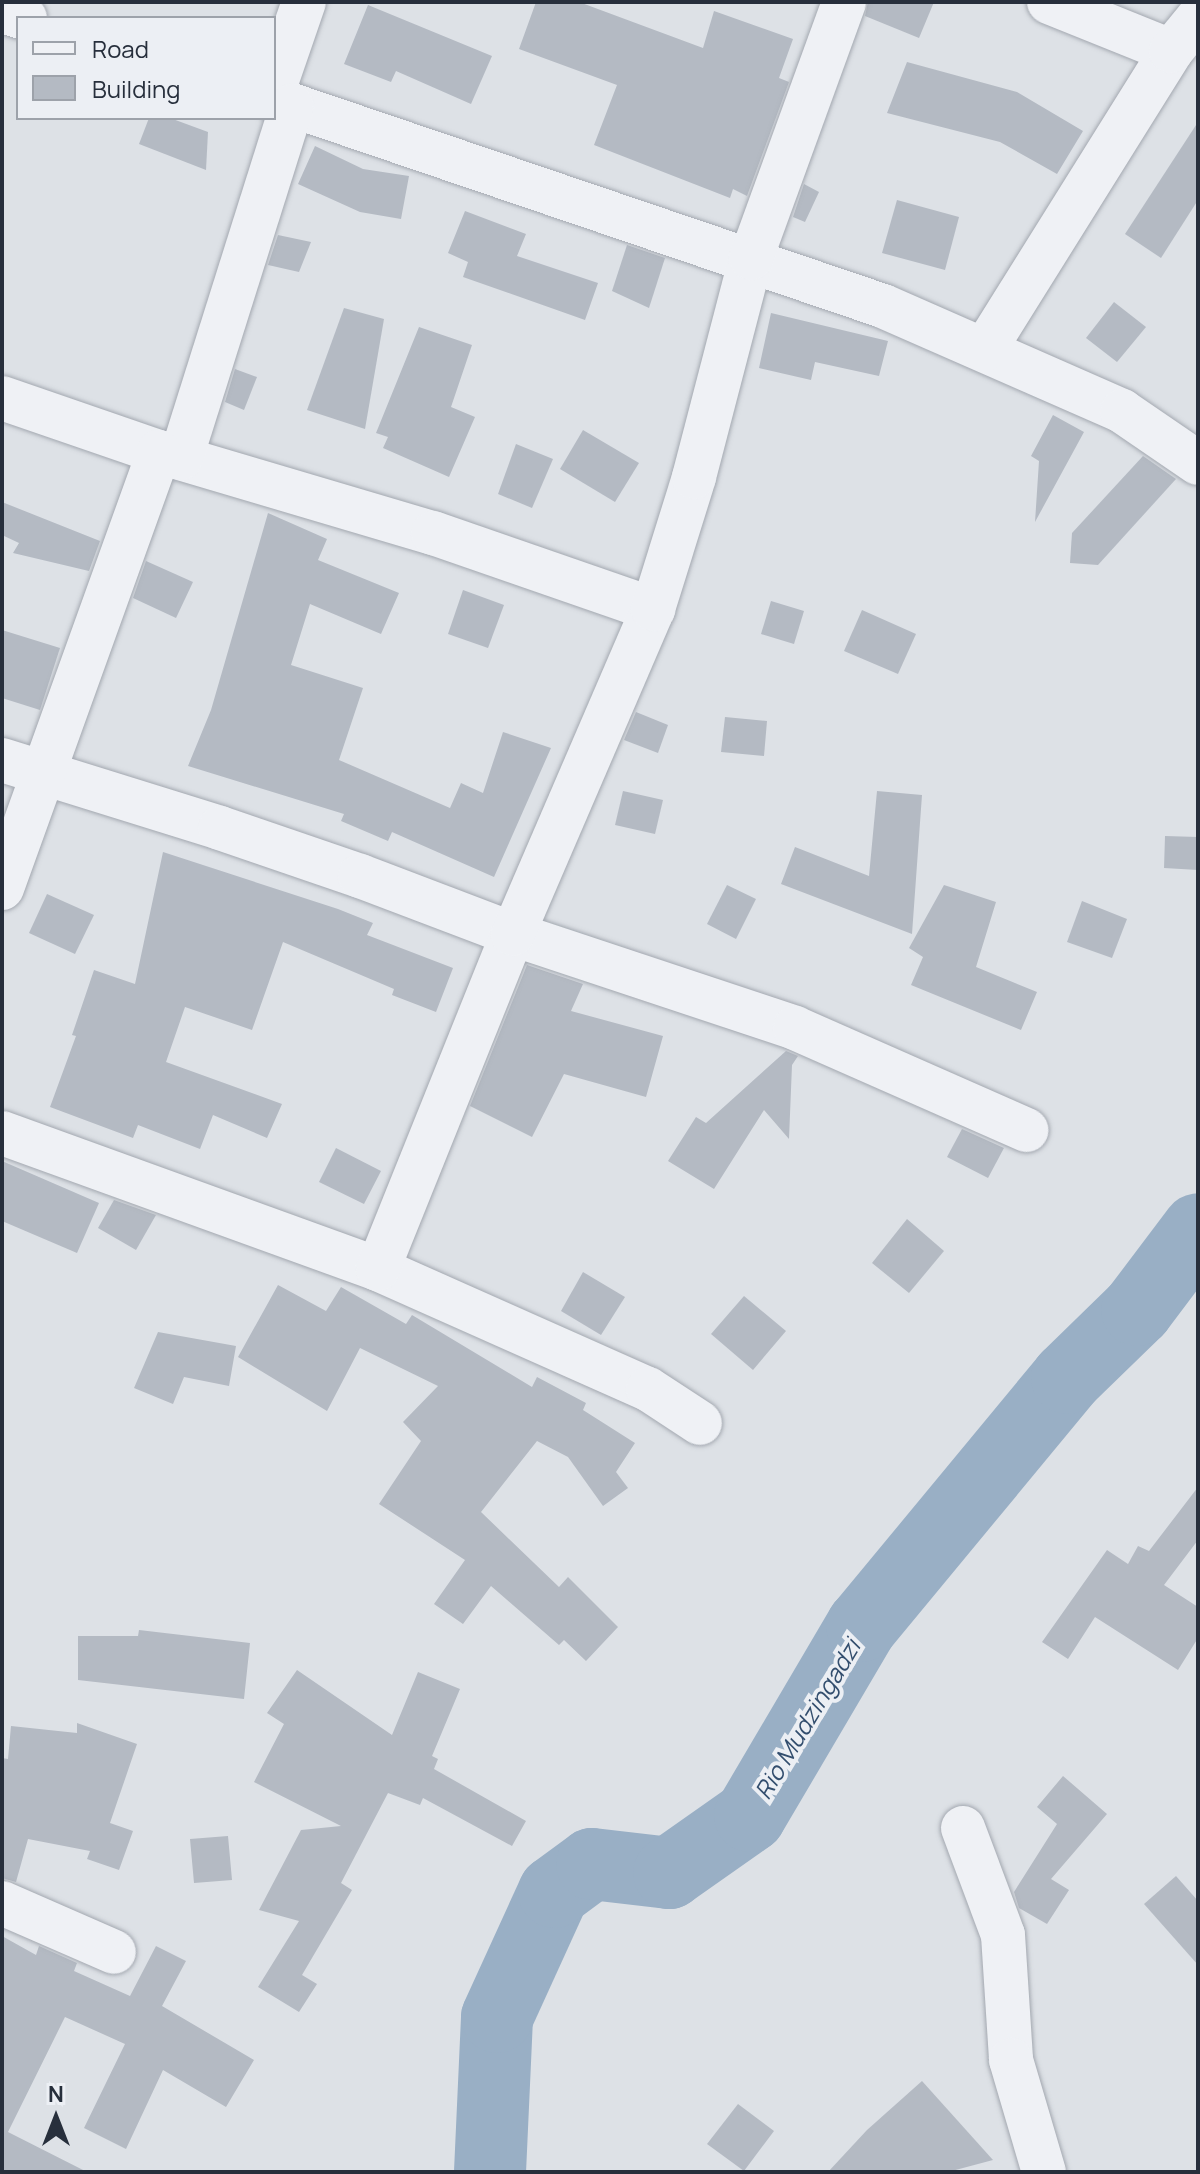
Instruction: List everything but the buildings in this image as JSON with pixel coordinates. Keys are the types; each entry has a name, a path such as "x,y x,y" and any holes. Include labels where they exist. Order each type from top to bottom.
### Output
{"street":[{"path":"304,2 280,98 478,171 751,258 883,306 1122,411 1198,463"},
{"path":"378,1269 513,934 653,609 694,477 751,258 844,2"},
{"path":"985,349 1185,35 1049,2"},
{"path":"2,888 170,455 273,120"},
{"path":"2,398 170,455 433,533 653,609"},
{"path":"2,760 220,828 360,876 513,934 795,1028 1026,1130"},
{"path":"2,1133 378,1269 648,1389 700,1423"},
{"path":"963,1828 1003,1935 1011,2060 1044,2172"},
{"path":"2,1903 114,1952"}],"waterway":[{"name":"Rio Mudzingadzi","path":"490,2172 497,2017 554,1892 592,1864 669,1873 750,1816 862,1626 1067,1378 1137,1310 1198,1229"}]}
